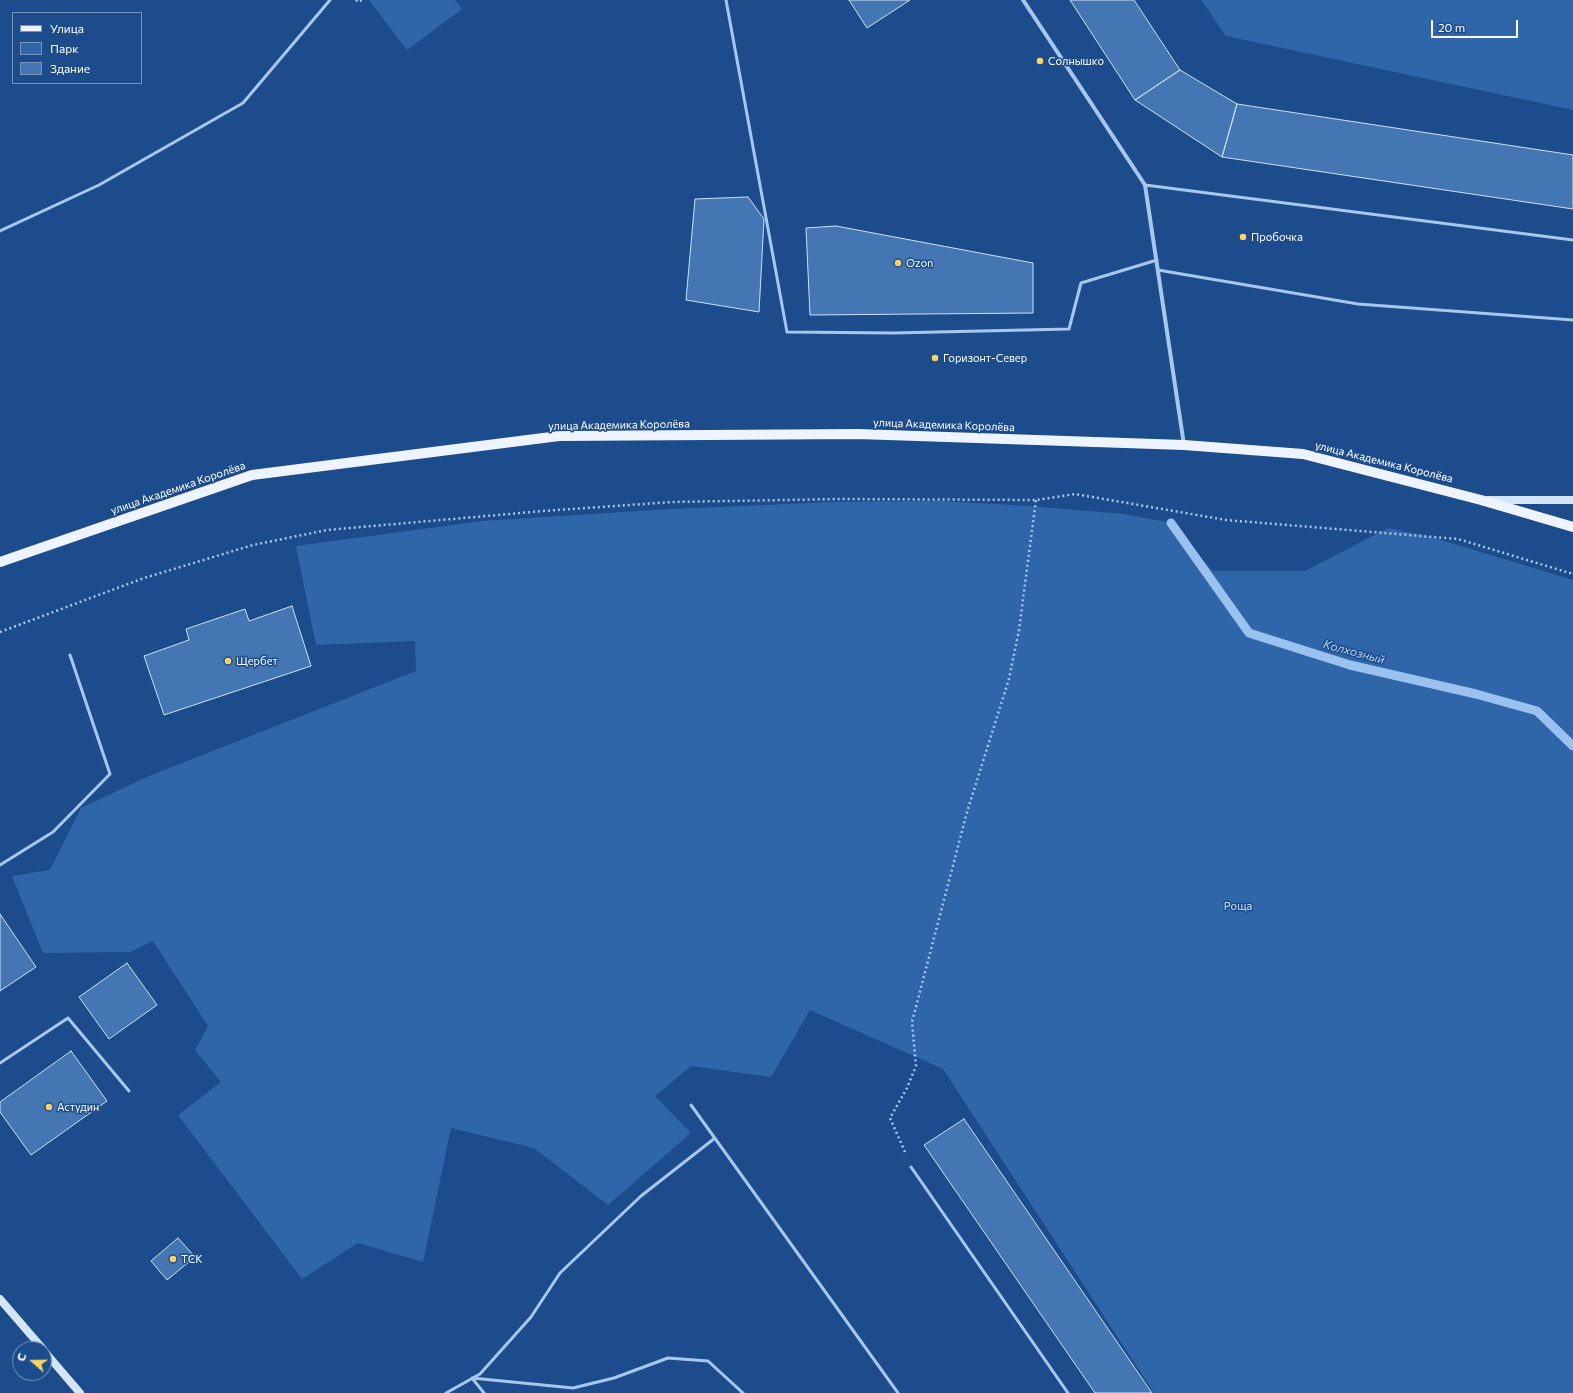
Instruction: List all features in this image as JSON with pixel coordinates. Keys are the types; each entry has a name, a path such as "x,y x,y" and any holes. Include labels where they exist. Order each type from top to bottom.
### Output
{"main road":[{"name":"улица Академика Королёва","path":"0,562 252,474 559,436 858,434 1184,445 1303,454 1481,500 1573,528"},
{"path":"1481,500 1573,500"},
{"path":"0,1299 35,1341"},
{"path":"52,1360 80,1393"}],"street":[{"path":"1024,0 1145,185 1184,445"}],"lane":[{"path":"0,231 99,185 243,103 330,0"},
{"path":"726,0 787,332 893,333 1069,329 1081,283 1157,260"},
{"path":"1145,185 1573,240"},
{"path":"1158,270 1358,304 1573,320"},
{"path":"0,865 53,832 110,774 70,654"},
{"path":"0,1063 68,1018 129,1091"},
{"path":"691,1105 898,1393"},
{"path":"446,1393 480,1374 531,1317 560,1273 641,1196 715,1138"},
{"path":"911,1167 1068,1393"},
{"path":"472,1378 573,1388 614,1378 668,1358 708,1361 743,1393"},
{"path":"472,1378 484,1393"}],"path":[{"path":"356,0 358,2 362,0"},
{"path":"0,632 144,578 253,545 327,530 543,511 672,502 840,498 1036,500 1075,494 1226,520 1458,539 1573,574"},
{"path":"911,1167 890,1118 907,1088 916,1066 912,1022 967,812 1009,679 1019,630 1036,500"}],"green space":[{"path":"369,0 455,0 462,9 407,50"},
{"path":"1201,0 1573,0 1573,110 1226,36"},
{"name":"Роща","path":"940,501 1029,506 1124,514 1171,523 1213,571 1305,571 1388,528 1431,537 1573,580 1573,1393 1154,1393 943,1069 810,1010 771,1077 691,1066 655,1096 691,1133 608,1205 534,1148 451,1128 423,1262 358,1243 302,1279 178,1115 221,1082 195,1050 208,1026 153,941 130,952 43,953 12,876 50,870 81,808 149,776 416,671 415,641 316,645 296,546 482,521 671,509 835,502"}],"building":[{"path":"849,0 910,0 867,28"},
{"path":"1070,0 1134,0 1180,70 1135,100"},
{"path":"1180,70 1237,104 1222,157 1135,100"},
{"path":"1237,104 1573,155 1573,209 1222,157"},
{"path":"748,197 764,219 759,312 686,300 695,199"},
{"path":"836,226 1033,263 1033,313 810,315 806,228"},
{"name":"Щербет","path":"292,606 311,666 164,715 144,656 189,640 186,629 245,609 249,621"},
{"path":"0,914 36,967 0,991"},
{"path":"127,963 157,1005 109,1039 79,997"},
{"name":"Астудин","path":"71,1051 107,1101 31,1155 0,1112 0,1102"},
{"path":"964,1119 1152,1393 1095,1393 924,1145"},
{"name":"ТСК","path":"178,1238 195,1257 167,1280 151,1261"}],"waterway":[{"name":"Колхозный","path":"1171,523 1249,633 1350,665 1476,694 1537,711 1573,746"}],"place":[{"name":"Солнышко","path":"1040,61"},
{"name":"Пробочка","path":"1243,237"},
{"name":"Ozon","path":"898,263"},
{"name":"Горизонт-Север","path":"935,358"},
{"name":"Щербет","path":"228,661"},
{"name":"Астудин","path":"49,1107"},
{"name":"ТСК","path":"173,1259"}]}
